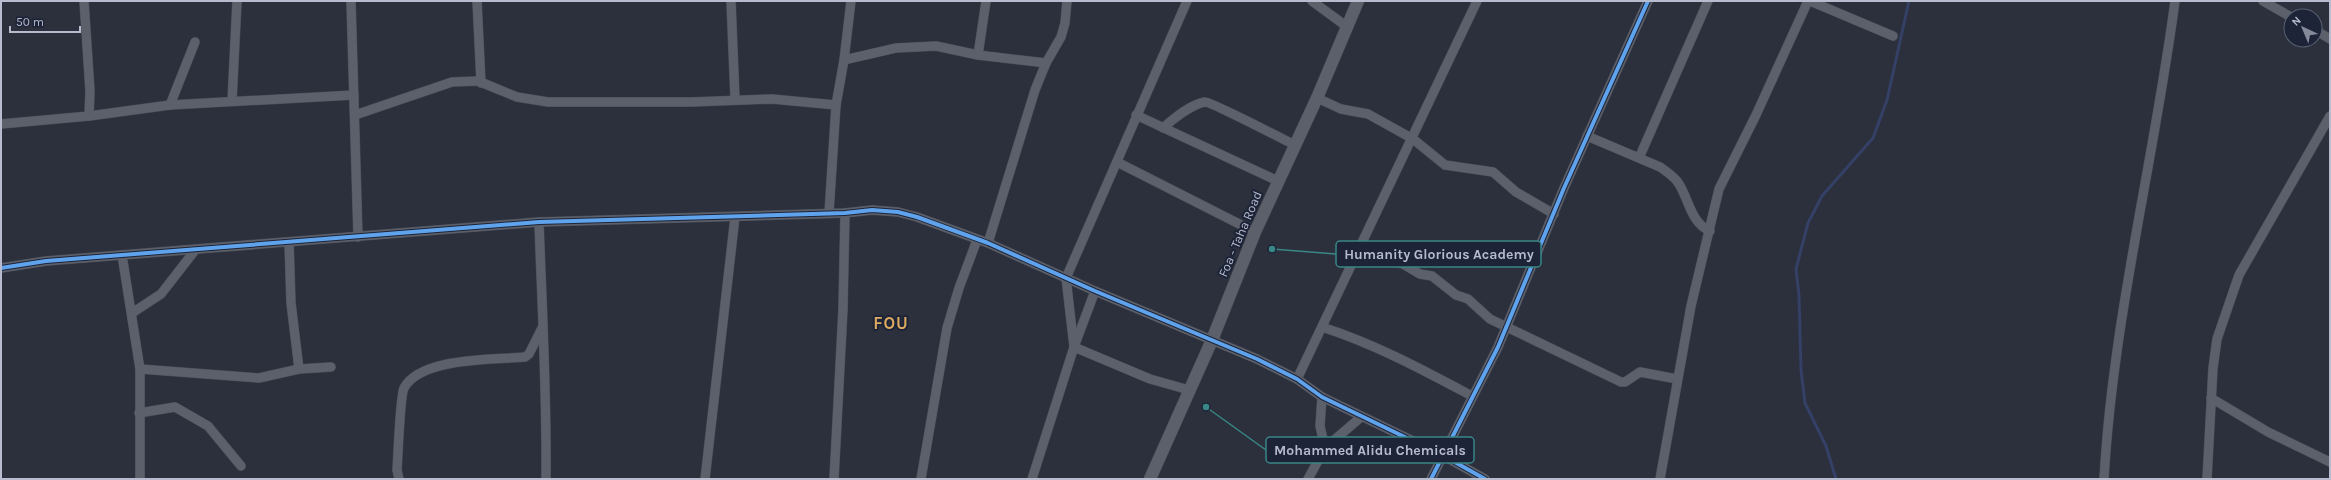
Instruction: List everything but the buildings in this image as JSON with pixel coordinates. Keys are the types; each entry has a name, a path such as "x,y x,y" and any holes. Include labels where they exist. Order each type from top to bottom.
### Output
{"street":[{"path":"84,1 90,91 89,116"},
{"path":"232,102 237,1"},
{"path":"351,1 358,237"},
{"path":"477,1 481,82"},
{"path":"731,1 735,99"},
{"path":"829,213 836,105 844,60 851,1"},
{"path":"978,55 986,1"},
{"path":"988,243 1027,112 1046,63 1061,37 1065,23 1066,1"},
{"path":"1074,347 1066,278 1187,1"},
{"path":"1312,1 1346,26"},
{"name":"Foa - Taha Road","path":"1150,479 1212,340 1255,232 1317,98 1346,26 1358,1"},
{"path":"1297,379 1413,139 1477,1"},
{"path":"1431,479 1444,456 1472,396 1487,370 1587,136 1648,1"},
{"path":"1639,158 1708,1"},
{"path":"1797,1 1808,1 1893,36"},
{"path":"1660,479 1691,306 1719,189 1756,115 1808,1"},
{"path":"2104,479 2119,338 2133,246 2151,155 2175,1"},
{"path":"2264,1 2283,12"},
{"path":"170,105 195,42"},
{"path":"844,60 896,48 936,46 978,55 1046,63"},
{"path":"355,115 452,82 481,82 517,97 548,102 691,102 735,99 799,100 836,105"},
{"path":"1,124 89,116 170,105 354,95"},
{"path":"1317,98 1341,110 1368,114 1413,139 1438,161 1451,167 1493,172 1516,192 1554,214"},
{"path":"1163,128 1182,113 1206,102 1218,105 1236,116 1295,145"},
{"path":"1136,115 1278,181"},
{"path":"2207,479 2211,398 2217,339 2239,275 2330,116"},
{"path":"1587,136 1660,167 1678,183 1697,224 1710,231"},
{"path":"1117,162 1255,232"},
{"path":"1,268 46,261 539,222 735,217 845,213 872,210 898,212 917,217 988,243 1094,291 1212,340 1297,379 1322,396 1361,417 1444,456 1485,479"},
{"path":"834,479 843,309 845,213"},
{"path":"705,479 735,217"},
{"path":"539,222 542,328 547,392 546,479"},
{"path":"921,479 947,328 959,288 977,240"},
{"path":"289,242 291,303 299,368"},
{"path":"1359,248 1372,255 1403,264 1420,274 1432,276 1456,295 1468,299 1490,320 1620,382 1625,382 1640,372 1677,379"},
{"path":"132,313 161,294 196,249"},
{"path":"122,255 140,369 140,479"},
{"path":"1032,479 1074,347 1094,291"},
{"path":"1322,327 1349,335 1391,354 1472,396"},
{"path":"399,479 397,470 404,389 414,379 430,368 452,362 524,357 529,354 542,328"},
{"path":"1074,347 1150,379 1189,390"},
{"path":"140,369 259,378 299,368 331,367"},
{"path":"1322,396 1320,426 1325,448"},
{"path":"2211,398 2268,432 2330,462"},
{"path":"139,413 175,407 208,426 241,466"},
{"path":"1308,479 1325,448 1361,417"}],"waterway":[{"path":"1836,479 1826,446 1805,403 1801,370 1799,295 1796,269 1808,223 1822,196 1873,138 1887,100 1909,1"}],"cycle path":[{"path":"1431,479 1498,347 1564,188 1648,1"},
{"path":"1,268 46,261 539,222 845,213 872,210 898,212 917,217 988,243 1095,291 1257,359 1297,379 1322,397 1444,456 1485,479"}],"place":[{"name":"Humanity Glorious Academy","path":"1272,249"},
{"name":"Mohammed Alidu Chemicals","path":"1206,407"}],"district":[{"name":"FOU","path":"891,323"}]}
